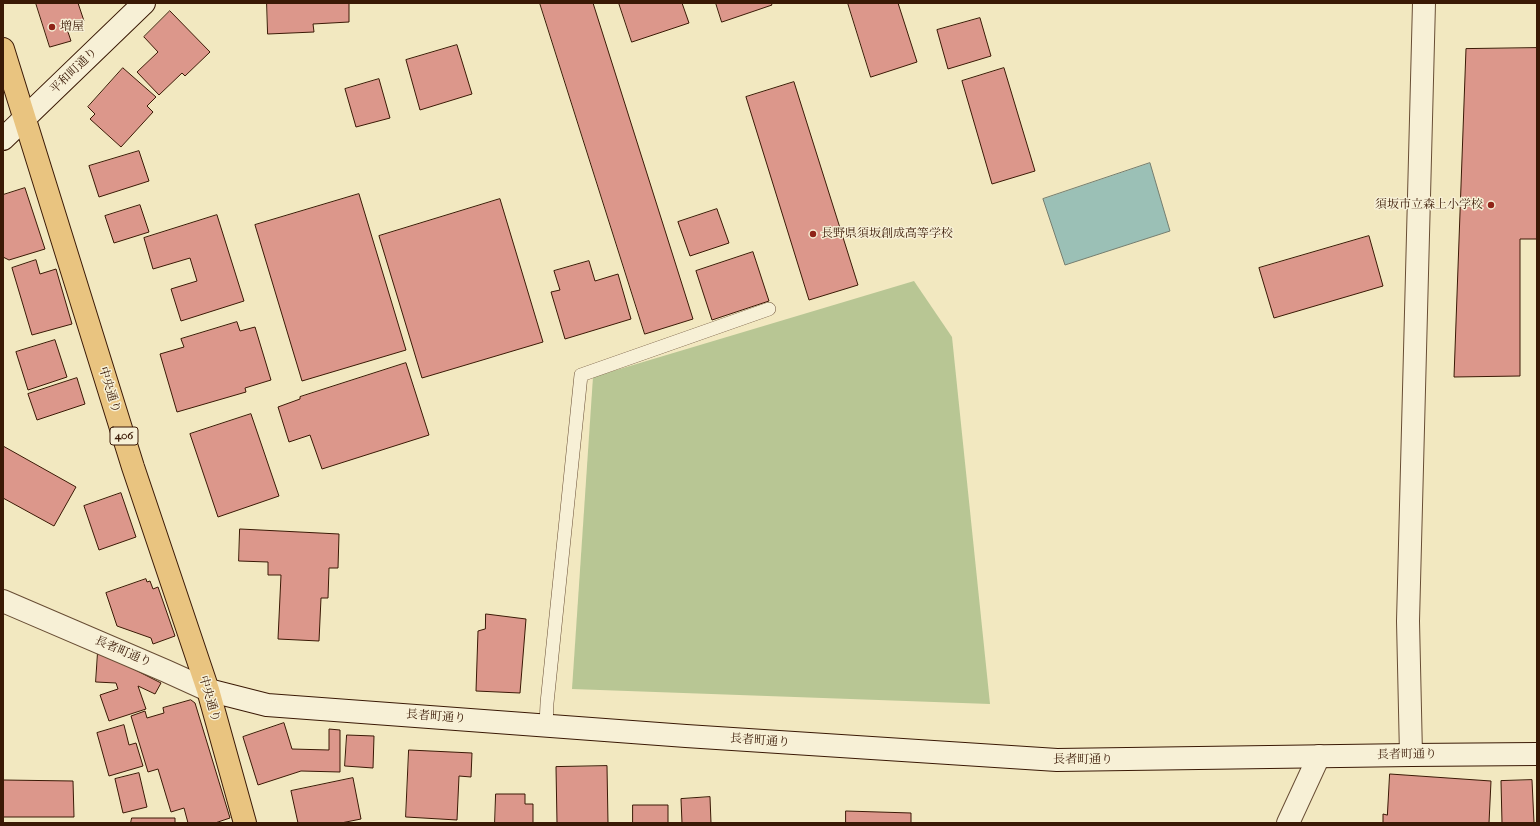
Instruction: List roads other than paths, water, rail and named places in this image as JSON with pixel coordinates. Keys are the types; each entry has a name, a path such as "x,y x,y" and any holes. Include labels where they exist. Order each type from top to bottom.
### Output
{"highway":[{"name":"中央通り","path":"3,49 133,468 208,690 245,823"}],"street":[{"name":"平和町通り","path":"3,139 144,3"},
{"path":"1410,755 1408,621 1424,3"},
{"name":"長者町通り","path":"3,601 208,690 267,705 546,726 1057,760 1537,754"},
{"path":"1288,823 1319,756"}],"lane":[{"path":"546,726 547,703 581,375 769,309"}],"water":[{"path":"1150,163 1170,231 1065,265 1043,199"}],"place":[{"name":"増屋","path":"52,27"},
{"name":"須坂市立森上小学校","path":"1491,205"},
{"name":"長野県須坂創成高等学校","path":"813,234"}]}
